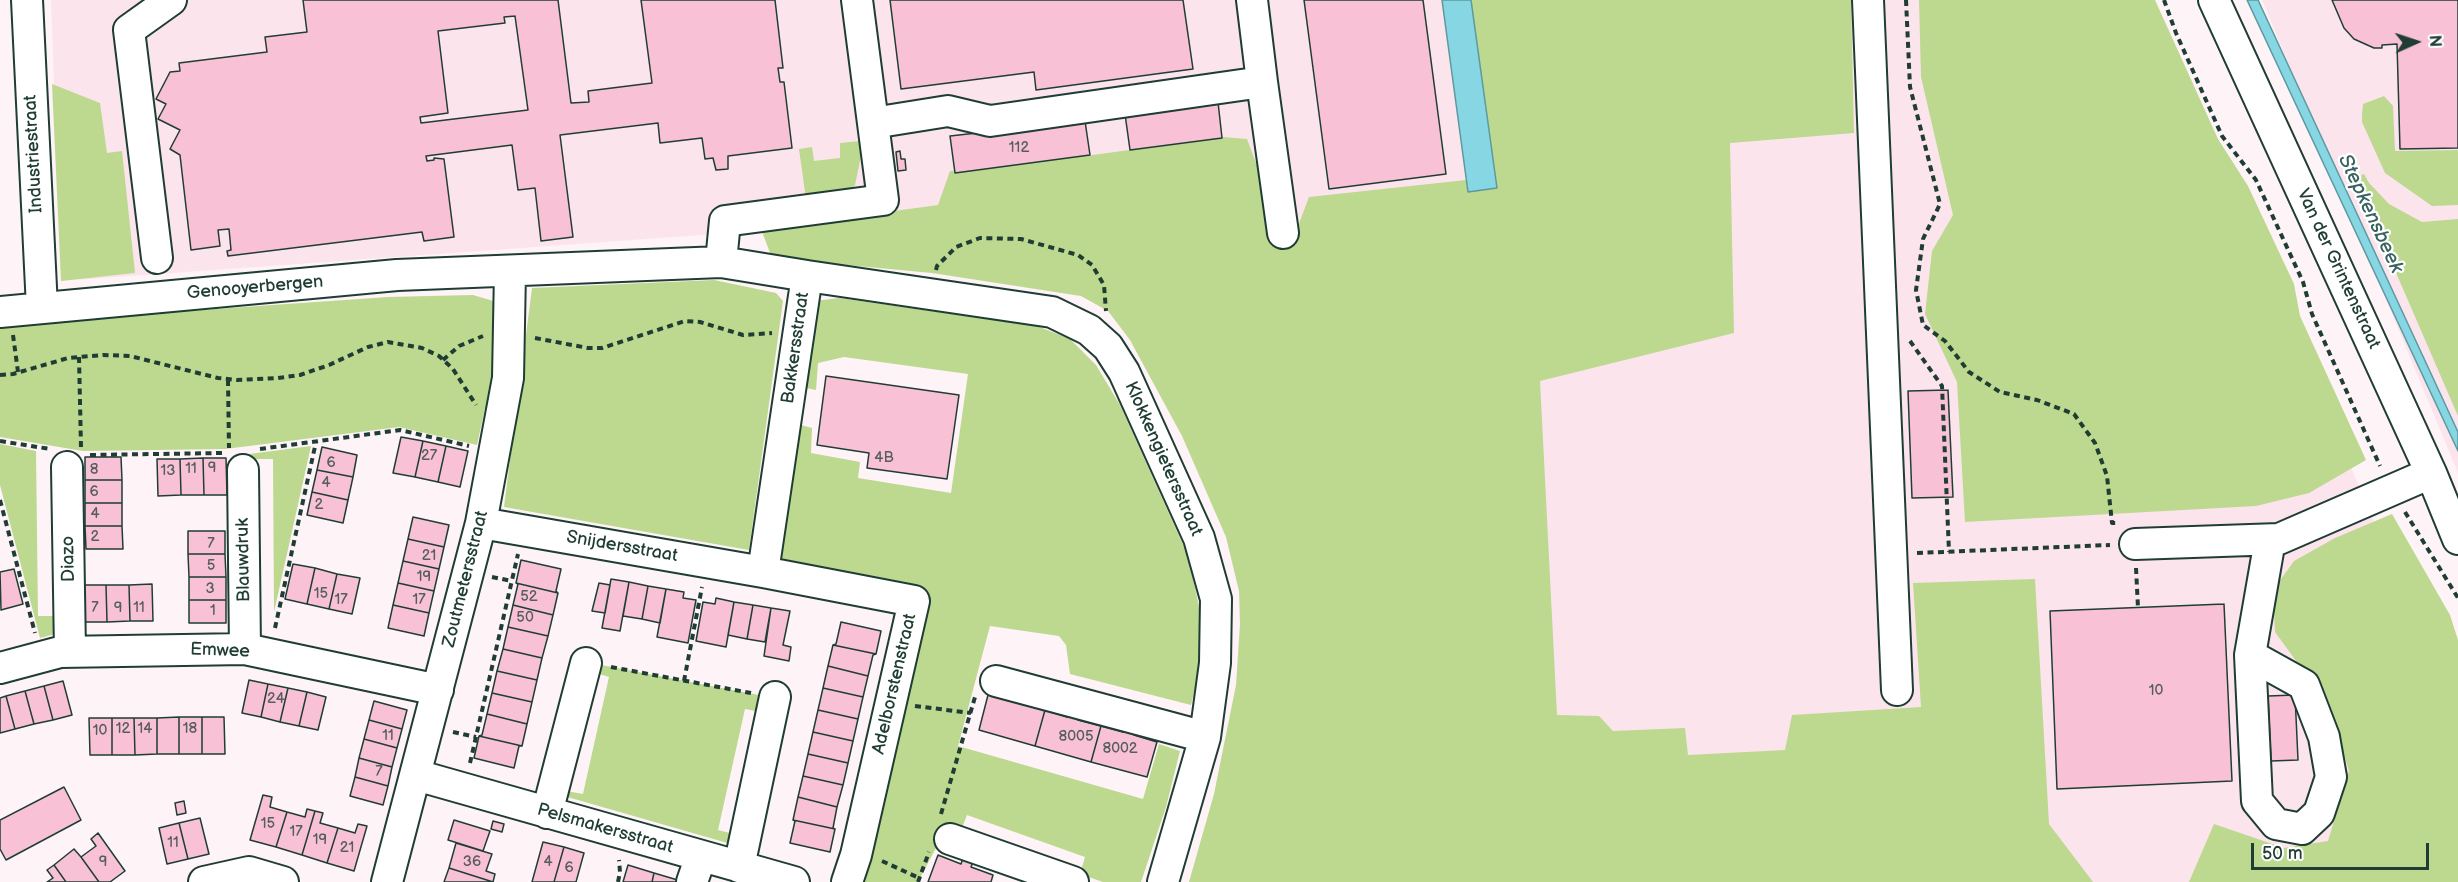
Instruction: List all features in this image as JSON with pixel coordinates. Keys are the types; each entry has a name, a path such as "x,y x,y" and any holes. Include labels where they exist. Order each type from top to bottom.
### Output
{"street":[{"name":"Industriestraat","path":"27,0 42,308"},
{"path":"157,258 129,30 171,0"},
{"path":"721,262 725,221 883,200 857,0"},
{"path":"1252,0 1282,233"},
{"path":"1868,0 1897,690"},
{"name":"Van der Grintenstraat","path":"2214,0 2431,473 2458,539"},
{"path":"873,123 948,111 990,121 1262,82"},
{"name":"Bakkersstraat","path":"510,271 721,262 807,276 763,572"},
{"name":"Genooyerbergen","path":"5,311 397,275 510,271"},
{"name":"Zoutmetersstraat","path":"387,882 480,523 508,378 510,271"},
{"name":"Klokkengietersstraat","path":"807,276 1052,312 1089,330 1108,347 1124,372 1199,538 1216,598 1215,663 1205,737 1163,882"},
{"name":"Diazo","path":"70,652 73,457"},
{"name":"Blauwdruk","path":"239,457 257,652"},
{"path":"2129,533 2279,539 2431,473"},
{"name":"Snijdersstraat","path":"480,523 763,572"},
{"path":"2250,655 2304,685 2324,737 2331,777 2319,813 2302,829 2276,824 2256,801 2250,655 2270,540"},
{"name":"Adelborstenstraat","path":"763,572 914,601 847,882"},
{"name":"Emwee","path":"0,668 60,652 257,652 438,690"},
{"path":"547,812 586,663"},
{"path":"996,681 1205,737"},
{"path":"739,867 775,697"},
{"name":"Pelsmakersstraat","path":"416,776 547,812 697,869 739,867 794,882"},
{"path":"940,836 1073,882"},
{"path":"204,882 249,872 283,882"}],"path":[{"path":"1906,0 1910,87 1940,204 1923,239 1920,259 1916,290 1923,325 1945,341 1969,372 2001,392 2037,400 2073,414 2095,443 2103,465 2112,523 2129,533"},
{"path":"2164,0 2176,33 2222,136 2256,180 2303,282 2312,314 2393,491 2458,598"},
{"path":"928,294 937,266 956,247 980,238 1021,239 1078,255 1092,265 1104,285 1108,347"},
{"path":"5,311 18,372"},
{"path":"443,360 449,353 482,336 540,338 588,348 602,348 685,321 700,322 743,335 799,330"},
{"path":"0,375 79,357 130,356 228,380 278,378 300,375 369,347 388,342 422,348 443,360 453,369 472,402 481,410"},
{"path":"73,457 79,357"},
{"path":"228,380 239,457"},
{"path":"1942,386 1948,552"},
{"path":"0,441 73,457 239,457 275,447 400,430 494,451"},
{"path":"257,652 316,442"},
{"path":"0,500 41,657"},
{"path":"1891,554 1948,552 2129,533"},
{"path":"468,773 520,545"},
{"path":"482,574 512,581"},
{"path":"684,681 703,579"},
{"path":"586,663 775,697"},
{"path":"885,862 919,880 940,836 980,681 996,681"},
{"path":"920,707 971,713"},
{"path":"447,730 476,737"}],"shaded area":[{"path":"51,0 2153,0 2458,720 2458,882 1438,882 1227,163 758,231 61,281"},
{"path":"2262,0 2458,0 2458,473"}],"green space":[{"path":"1471,0 1851,0 1854,133 1730,143 1734,333 1540,381 1557,715 1599,716 1613,731 1685,728 1688,755 1785,750 1792,715 1921,707 1913,583 2035,579 2049,824 2093,882 1189,882 1214,794 1236,685 1240,624 1239,591 1226,537 1182,436 1130,340 1108,311 1081,296 932,273 772,258 761,229 938,205 950,171 1223,137 1247,139 1260,174 1269,240 1294,237 1309,197 1466,180 1468,192 1497,188"},
{"path":"1919,0 2155,0 2218,139 2248,186 2294,284 2300,316 2366,460 2309,493 2256,506 1965,522 1957,382 1925,314 1932,251 1953,215 1921,77"},
{"path":"52,84 100,103 107,153 122,151 135,273 61,281"},
{"path":"2384,96 2393,106 2395,151 2458,150 2458,205 2432,206 2385,173 2362,122 2363,104"},
{"path":"860,141 861,156 855,185 845,194 806,199 799,149 812,147 814,161 840,158 840,143"},
{"path":"2364,174 2369,183 2389,204 2422,222 2458,219 2458,416 2355,178"},
{"path":"714,280 776,293 783,301 749,550 504,507 532,288"},
{"path":"473,295 500,303 494,410 485,408 477,445 399,427 225,449 83,451 0,437 0,324 388,297"},
{"path":"839,298 1037,326 1070,339 1096,365 1120,405 1189,558 1200,612 1198,676 1191,705 1070,674 1066,645 1059,636 990,626 958,746 1143,799 1159,744 1180,751 1166,807 1141,882 1103,882 1080,874 1085,857 967,815 960,833 946,829 918,882 860,882 927,590 776,559 797,424 812,428 811,453 860,462 858,478 951,493 968,374 844,357 818,363 816,390 802,387 815,301"},
{"path":"0,444 36,451 38,616 61,616 63,632 40,638 0,485"},
{"path":"311,446 274,612 273,459 235,459 234,456"},
{"path":"2392,514 2450,615 2458,640 2458,882 2189,882 2214,824 2284,848 2328,841 2349,771 2331,709 2275,632 2273,590 2294,561 2335,538"},
{"path":"596,664 764,696 761,712 745,709 718,830 734,834 731,844 564,796 566,791 583,794 609,677 593,672"}],"water":[{"path":"1442,0 1471,0 1497,188 1468,192"},
{"path":"2247,0 2258,0 2458,432 2458,451"}],"building":[{"path":"303,0 558,0 571,103 589,102 588,91 652,83 641,0 775,0 783,68 778,68 780,82 784,82 792,148 728,156 728,169 716,170 713,158 705,159 702,138 660,143 658,123 560,135 573,237 541,241 535,188 518,190 512,145 426,156 427,161 434,160 434,158 444,159 454,237 424,241 422,232 228,256 227,251 231,250 229,229 218,230 220,246 191,250 180,155 170,149 180,130 158,119 166,104 156,99 170,72 180,71 179,63 267,52 265,37 307,32","holes":["515,16 528,110 421,123 420,117 448,113 438,31 505,23 504,17"]},
{"path":"890,0 1183,0 1193,69 1036,90 1034,72 901,89"},
{"path":"1304,0 1423,0 1446,174 1329,189"},
{"path":"2332,0 2458,0 2458,148 2400,149 2397,44 2374,48 2354,39 2344,28"},
{"path":"1218,102 1222,138 1130,150 1125,114"},
{"path":"1085,121 1090,155 955,173 950,136"},
{"path":"900,151 901,159 905,159 906,170 898,171 896,152"},
{"path":"826,376 959,395 947,479 867,468 869,453 817,445"},
{"path":"1948,390 1953,497 1912,498 1908,391"},
{"path":"401,437 423,441 415,477 393,473"},
{"path":"423,441 446,446 438,482 415,477"},
{"path":"446,446 468,451 460,487 438,482"},
{"path":"322,447 357,455 353,477 317,470"},
{"path":"85,457 121,457 122,480 85,480"},
{"path":"203,458 226,458 227,495 204,495"},
{"path":"203,458 204,495 181,495 180,459"},
{"path":"157,459 180,459 181,495 158,496"},
{"path":"317,470 353,477 348,500 312,492"},
{"path":"85,480 122,480 122,503 85,503"},
{"path":"312,492 348,500 343,523 307,515"},
{"path":"85,503 122,503 122,526 85,526"},
{"path":"413,517 449,525 444,547 408,539"},
{"path":"85,526 122,526 123,549 86,549"},
{"path":"188,531 225,531 225,554 188,554"},
{"path":"408,539 444,547 439,569 403,561"},
{"path":"188,554 225,554 226,577 189,577"},
{"path":"521,560 561,569 556,591 558,593 516,583"},
{"path":"403,561 439,569 434,591 398,583"},
{"path":"293,564 315,568 307,604 285,599"},
{"path":"315,568 337,574 329,609 307,604"},
{"path":"14,569 23,604 1,610 0,572"},
{"path":"337,574 360,578 352,614 329,609"},
{"path":"189,577 226,577 226,600 189,600"},
{"path":"611,579 629,582 620,631 602,628"},
{"path":"629,582 648,586 642,619 623,616"},
{"path":"398,583 434,591 429,613 393,605"},
{"path":"516,583 558,593 553,615 513,605 518,584"},
{"path":"599,583 610,585 605,613 592,611"},
{"path":"152,584 153,621 130,621 129,585"},
{"path":"83,585 106,585 107,622 84,622"},
{"path":"106,585 129,585 130,621 107,622"},
{"path":"648,586 666,589 660,623 642,619"},
{"path":"666,589 684,592 683,598 696,600 688,643 657,637"},
{"path":"716,598 734,602 726,647 696,641 703,602 715,604"},
{"path":"189,600 226,600 226,623 189,623"},
{"path":"734,602 753,605 747,639 728,635"},
{"path":"2224,604 2232,781 2057,789 2050,611"},
{"path":"393,605 429,613 424,636 388,628"},
{"path":"513,605 553,615 548,636 508,627"},
{"path":"753,605 771,608 765,642 747,639"},
{"path":"771,608 790,611 783,645 791,647 789,661 764,656"},
{"path":"841,622 881,631 876,654 833,645 836,644"},
{"path":"508,627 548,636 542,658 503,649"},
{"path":"833,645 876,654 873,655 868,676 828,666"},
{"path":"503,649 542,658 537,680 497,671"},
{"path":"828,666 868,676 863,697 823,688"},
{"path":"497,671 537,680 532,702 492,693"},
{"path":"249,680 268,684 261,717 242,713"},
{"path":"63,681 72,715 53,720 44,686"},
{"path":"268,684 288,688 280,722 261,717"},
{"path":"44,686 53,720 34,724 25,691"},
{"path":"288,688 307,692 299,726 280,722"},
{"path":"823,688 863,697 858,719 818,710"},
{"path":"25,691 34,724 15,729 6,696"},
{"path":"307,692 326,697 318,730 299,726"},
{"path":"492,693 532,702 527,724 487,714"},
{"path":"988,695 1012,701 1013,696 1024,699 1023,704 1045,710 1035,746 979,730"},
{"path":"2295,695 2298,760 2271,761 2268,696"},
{"path":"6,696 15,729 0,733 0,698"},
{"path":"374,701 407,710 402,729 369,720"},
{"path":"818,710 858,719 853,741 813,732"},
{"path":"1045,710 1067,717 1069,711 1080,714 1078,720 1101,726 1091,762 1035,746"},
{"path":"487,714 527,724 522,746 479,736 482,735"},
{"path":"179,717 202,717 202,754 179,754"},
{"path":"179,717 179,754 157,754 157,718"},
{"path":"202,717 224,717 225,754 202,754"},
{"path":"89,718 112,718 112,755 90,755"},
{"path":"112,718 134,718 135,755 112,755"},
{"path":"134,718 157,718 157,754 135,755"},
{"path":"369,720 402,729 397,748 364,739"},
{"path":"1101,726 1123,732 1125,727 1135,730 1134,735 1157,742 1147,777 1091,762"},
{"path":"813,732 853,741 848,763 808,754"},
{"path":"479,736 522,746 519,746 514,768 474,758"},
{"path":"364,739 397,748 392,767 359,758"},
{"path":"808,754 848,763 843,785 803,776"},
{"path":"359,758 392,767 388,786 355,777"},
{"path":"803,776 843,785 837,807 798,797"},
{"path":"355,777 388,786 383,805 350,796"},
{"path":"64,787 81,820 6,860 0,849 0,820"},
{"path":"263,795 272,797 270,807 287,812 276,847 250,840"},
{"path":"798,797 837,807 833,828 835,829 793,820"},
{"path":"184,801 186,813 177,815 175,803"},
{"path":"307,809 315,811 302,855 276,847 287,812 305,817"},
{"path":"315,811 323,813 320,823 338,828 327,863 302,855"},
{"path":"200,818 209,854 188,859 179,823"},
{"path":"454,820 490,831 483,851 448,840"},
{"path":"793,820 835,829 830,852 790,843 795,821"},
{"path":"493,821 504,824 502,832 491,829"},
{"path":"179,823 188,859 167,864 159,828"},
{"path":"358,824 367,826 354,871 327,863 338,828 355,833"},
{"path":"98,833 125,871 110,882 99,882 81,857 96,846 91,839"},
{"path":"543,842 564,847 554,882 532,882"},
{"path":"456,843 492,854 486,871 495,874 493,882 449,868"},
{"path":"564,847 584,853 576,882 554,882"},
{"path":"74,849 99,882 66,882 54,865"},
{"path":"938,855 961,864 963,858 973,862 971,867 993,875 991,882 928,882"},
{"path":"54,865 66,882 47,882 53,878 47,870"},
{"path":"628,865 654,873 652,882 623,882"},
{"path":"449,868 493,882 444,882"},
{"path":"654,873 681,881 681,882 652,882"}],"water label":[{"name":"Stepkensbeek","path":"2370,214"}]}
